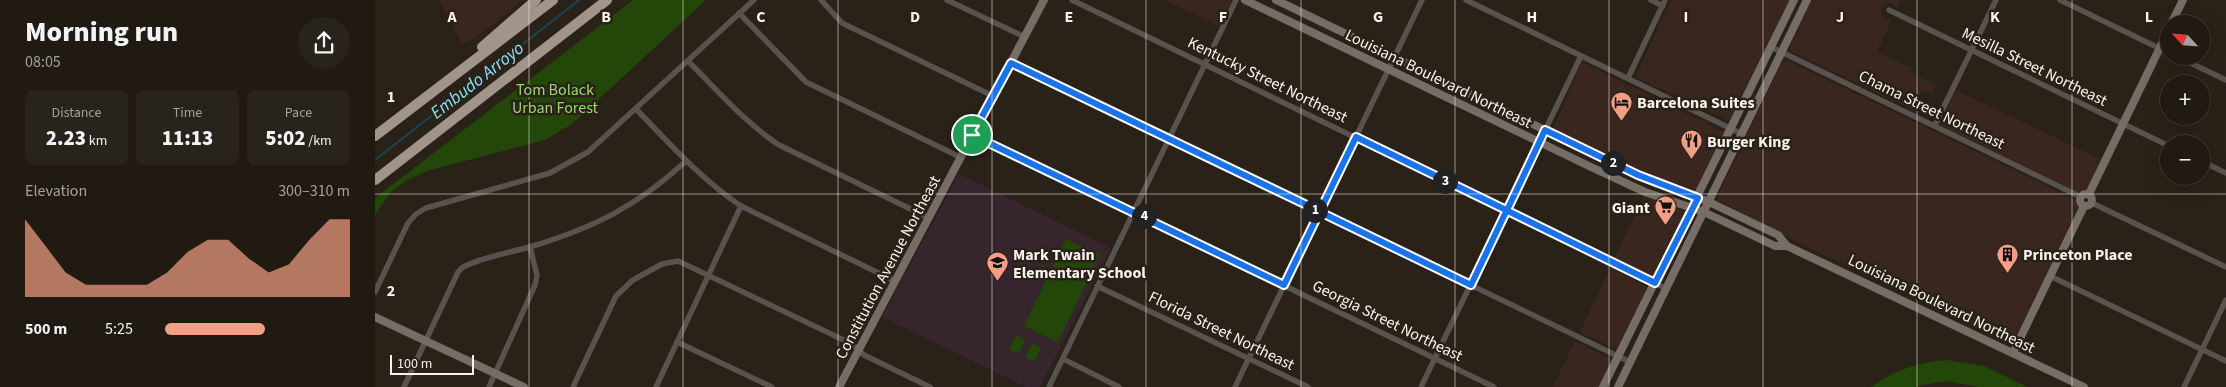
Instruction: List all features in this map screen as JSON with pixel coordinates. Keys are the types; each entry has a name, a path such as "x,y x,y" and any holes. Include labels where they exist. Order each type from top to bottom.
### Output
{"highway":[{"path":"450,78 486,43 536,0"},
{"path":"375,136 553,0"},
{"path":"375,180 607,0"},
{"path":"575,26 617,0"}],"main road":[{"name":"Constitution Avenue Northeast","path":"839,387 1044,0"},
{"name":"Louisiana Boulevard Northeast","path":"1245,0 1645,192 1704,212 1775,246 1787,246 2084,387"},
{"name":"Louisiana Boulevard Northeast","path":"1276,0 1638,175 1709,202 1779,235 1787,246"},
{"path":"1603,387 1698,198 1793,0"},
{"path":"1617,387 1667,289 1807,0"},
{"path":"2176,15 2183,0"},
{"path":"2089,194 2159,48"},
{"path":"2084,206 2081,203 2081,197 2089,194"},
{"path":"2084,206 2090,206 2092,203 2093,199 2089,194"},
{"path":"2013,353 2084,206"},
{"path":"375,316 524,387"}],"street":[{"path":"375,292 408,223 417,214 426,208 550,173 588,152 754,0"},
{"path":"821,0 841,23 993,96"},
{"path":"947,0 1025,37"},
{"name":"Kentucky Street Northeast","path":"1072,0 1667,289"},
{"path":"1049,387 1236,0"},
{"path":"1235,387 1422,0"},
{"path":"1466,0 1742,134"},
{"path":"1628,78 1664,3 1651,0"},
{"path":"1935,125 1996,0"},
{"path":"2060,0 2159,48"},
{"name":"Mesilla Street Northeast","path":"1889,10 2160,142"},
{"path":"739,13 806,82 961,157"},
{"name":"Chama Street Northeast","path":"1771,47 2081,197"},
{"path":"1421,387 1581,56"},
{"path":"688,61 763,135 779,145 929,218"},
{"path":"1011,63 1630,362"},
{"path":"2195,65 2226,80"},
{"path":"636,109 685,162 720,192 741,206 895,281"},
{"name":"Georgia Street Northeast","path":"972,135 1134,211 1494,387"},
{"path":"404,387 458,272 463,266 579,232 627,208 685,162"},
{"path":"2210,166 2226,173"},
{"path":"2092,203 2226,268"},
{"path":"656,387 741,206"},
{"path":"489,387 535,285 537,275 531,247"},
{"path":"573,387 616,296 633,280 669,261 678,260 853,344 864,355 930,387"},
{"path":"2050,276 2226,361"},
{"name":"Florida Street Northeast","path":"1097,286 1308,387"},
{"path":"2184,387 2226,300"},
{"path":"677,342 772,387"},
{"path":"1063,360 1119,387"}],"shaded area":[{"path":"439,0 524,0 472,40 462,44"},
{"path":"1165,0 1230,0 1231,2 1219,26"},
{"path":"1671,0 1789,0 1729,121 1635,77"},
{"path":"1812,0 1901,0 1897,8 1891,2 1881,6 1881,14 1886,19 1892,19 1877,52 1914,69 1913,74 1936,85 1932,94 1922,90 1913,110 1791,51 1790,47"},
{"path":"1786,60 2078,201 2078,208 2012,344 1799,243 1718,200 1717,197 1782,62"},
{"path":"1584,63 1724,132 1695,191 1635,169 1553,129 1581,64"},
{"path":"1956,90 2102,160 2088,189 2083,193 2078,192 1943,127 1941,121"},
{"name":"Mark Twain Elementary School","path":"959,174 1111,248 1040,387 1026,387 882,317"},
{"path":"1645,195 1685,211 1653,276 1614,258"},
{"path":"1611,267 1648,287 1619,347 1615,349 1580,332"},
{"path":"1575,341 1612,360 1599,387 1553,387"}],"green space":[{"name":"Tom Bolack Urban Forest","path":"633,0 706,0 572,124 545,140 430,170 407,180 391,192 375,215 375,198"},
{"path":"1066,239 1100,255 1058,342 1024,326"},
{"path":"1016,335 1025,341 1018,354 1009,349"},
{"path":"1032,343 1041,348 1034,362 1025,357"},
{"path":"1947,360 1984,366 2028,387 1978,387 1947,381 1912,387 1871,387 1907,368"}],"waterway":[{"name":"Embudo Arroyo","path":"375,160 579,0"}],"place":[{"name":"Barcelona Suites","path":"1621,121"},
{"name":"Burger King","path":"1691,160"},
{"name":"Giant","path":"1666,226"},
{"name":"Princeton Place","path":"2007,273"},
{"name":"Mark Twain Elementary School","path":"997,282"}],"route":[{"path":"972,135 1011,63 1315,209 1320,212 1471,285 1507,211 1545,130 1638,175 1698,198 1655,283 1611,262 1507,211 1502,208 1408,163 1356,137 1320,212 1284,285 1134,211 972,135"}]}
